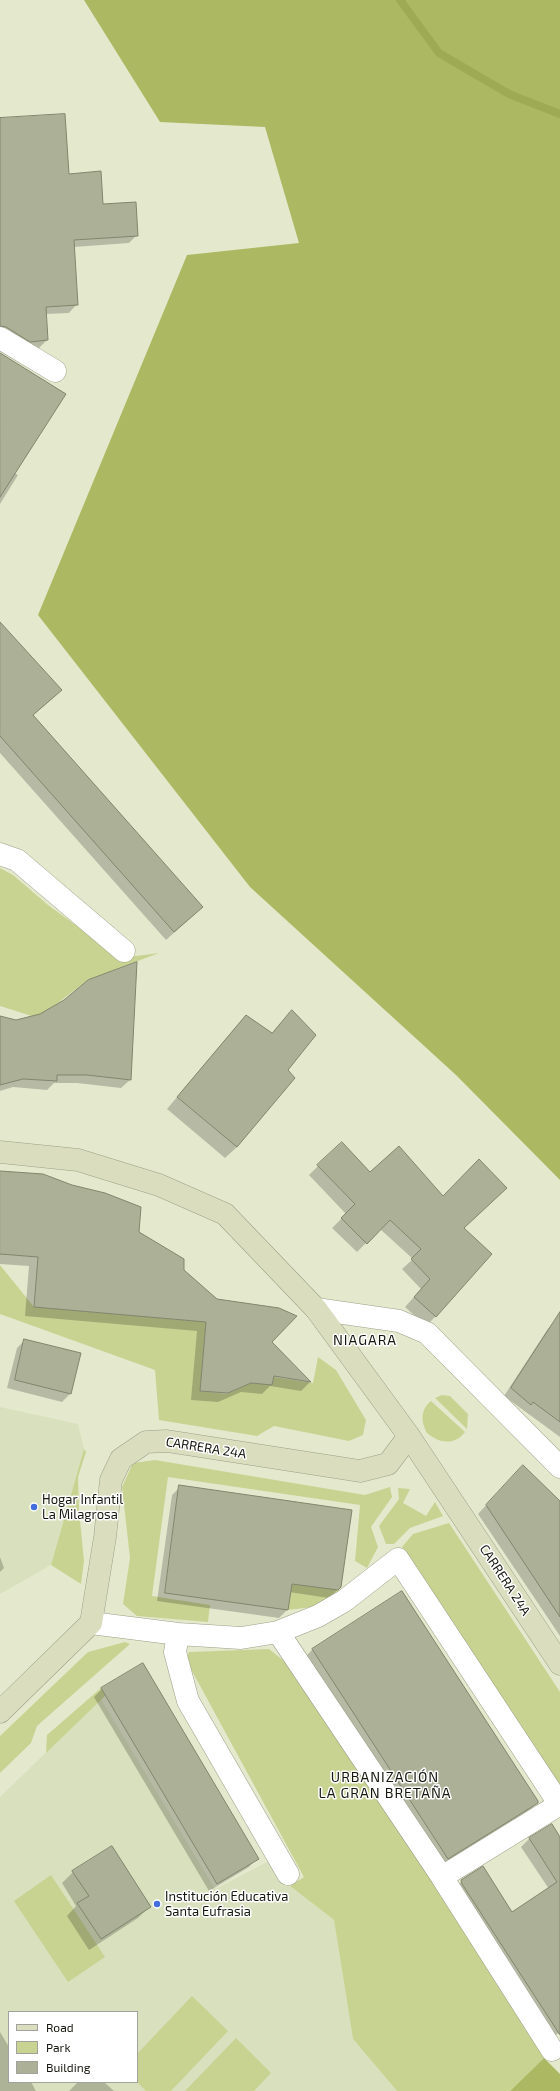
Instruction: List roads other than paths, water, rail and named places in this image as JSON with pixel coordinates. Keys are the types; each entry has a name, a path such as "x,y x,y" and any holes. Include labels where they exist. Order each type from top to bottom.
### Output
{"street":[{"path":"0,338 55,371"},
{"path":"0,854 17,860 124,951"},
{"name":"CARRERA 24A","path":"0,1152 78,1160 159,1185 225,1214 316,1309 409,1436 560,1664"},
{"path":"316,1309 399,1321 427,1333 453,1357 508,1417 560,1467"},
{"name":"CARRERA 24A","path":"92,1624 105,1537 111,1480 121,1459 146,1442 167,1441 360,1471 388,1464 409,1436"},
{"path":"0,1712 92,1624 178,1634 241,1638 278,1632 318,1616 344,1601 398,1559 560,1805 442,1877"},
{"path":"278,1632 442,1877 552,2050"},
{"path":"178,1634 175,1652 188,1701 288,1874"}],"waterway":[{"path":"400,0 439,53 509,94 560,114"}],"place":[{"name":"Hogar Infantil La Milagrosa","path":"34,1507"},
{"name":"Institución Educativa Santa Eufrasia","path":"157,1904"}],"district":[{"name":"NIAGARA","path":"365,1340"},
{"name":"URBANIZACIÓN LA GRAN BRETAÑA","path":"385,1786"}]}
